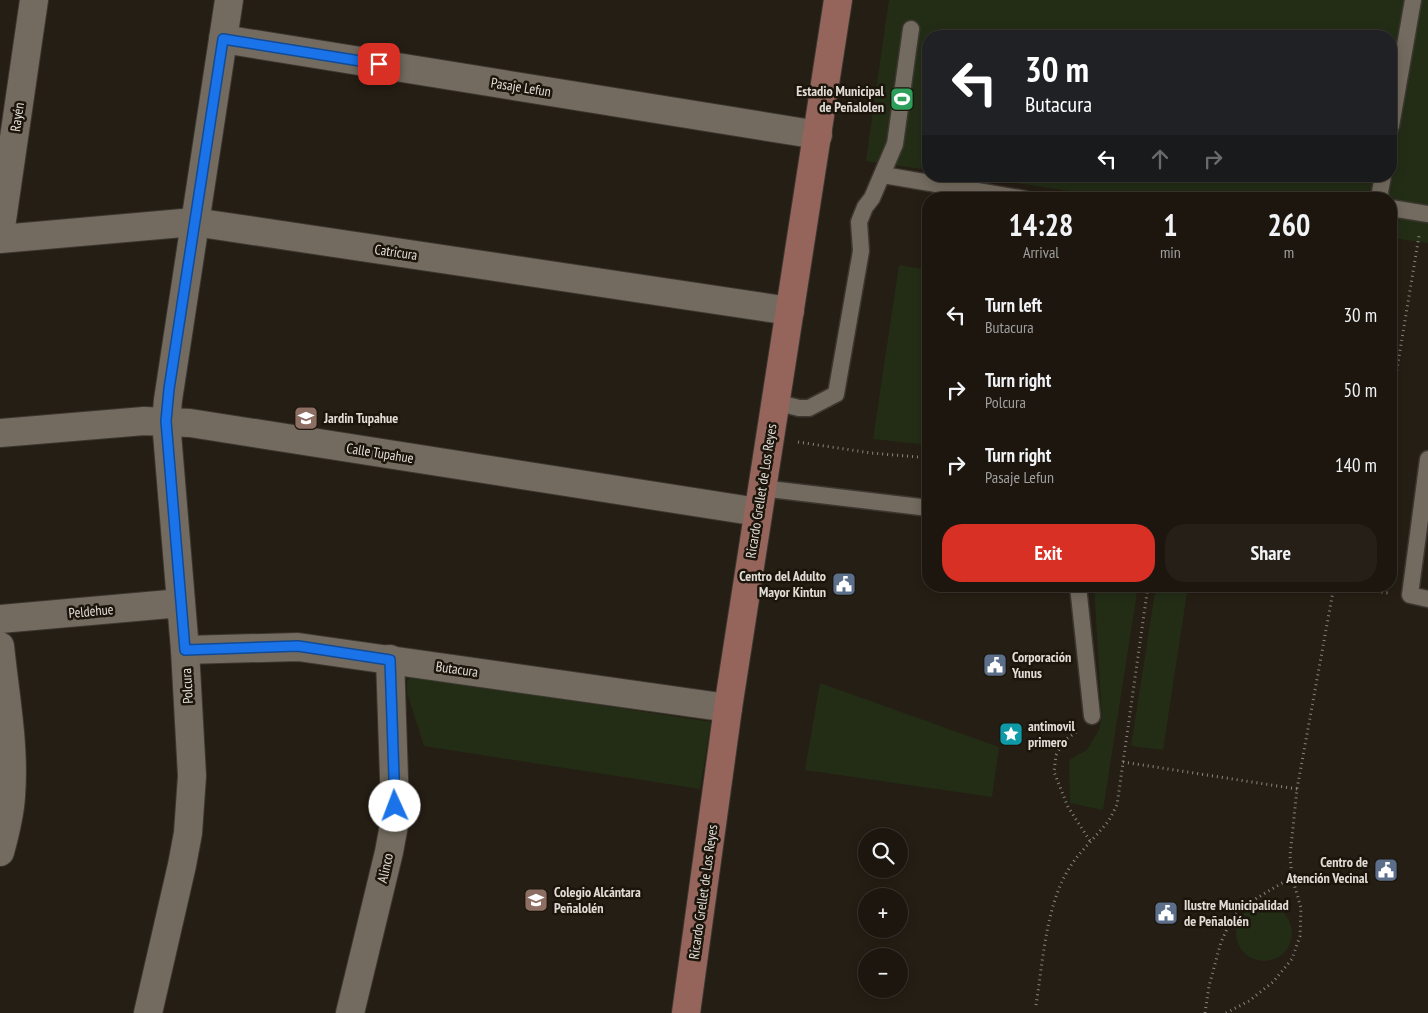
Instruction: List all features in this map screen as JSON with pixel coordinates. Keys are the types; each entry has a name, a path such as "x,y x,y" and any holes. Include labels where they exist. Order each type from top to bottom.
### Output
{"street":[{"name":"Rayén","path":"0,234 34,0"},
{"name":"Polcura","path":"148,1013 182,865 191,792 191,752 185,650 166,421 169,389 229,0"},
{"name":"Ricardo Grellet de Los Reyes","path":"686,1013 759,500 787,405 790,311 838,0"},
{"name":"Pasaje Lefun","path":"223,39 818,135"},
{"name":"Catricura","path":"0,239 194,222 790,311"},
{"name":"Calle Tupahue","path":"0,433 144,421 190,423 759,500"},
{"name":"Peldehue","path":"0,619 181,603"},
{"path":"0,646 12,755 6,797 5,832 0,852"},
{"name":"Butacura","path":"185,650 298,646 728,708"},
{"name":"Alinco","path":"350,1013 394,825 390,660"}],"lane":[{"path":"1397,92 1413,0"},
{"path":"787,405 809,408 836,394 861,251 859,222 883,175 896,144 911,29"},
{"path":"883,175 922,182"},
{"path":"924,182 984,192"},
{"path":"1397,209 1425,214"},
{"path":"1428,459 1410,595 1428,599"},
{"path":"759,500 922,508"},
{"path":"1079,592 1092,716"}],"path":[{"path":"1397,366 1411,276 1425,214"},
{"path":"787,405 794,441 871,453 922,457"},
{"path":"1036,1004 1048,928 1056,893 1070,867 1106,824 1117,805 1147,592"},
{"path":"1226,1013 1249,1001 1273,982 1292,959 1300,936 1301,908 1292,877 1290,856 1297,789 1333,592"},
{"path":"1390,592 1410,595"},
{"path":"1090,841 1068,807 1054,772 1056,755 1064,741 1092,716"},
{"path":"1123,762 1297,789"},
{"path":"1205,1013 1209,986 1221,942 1233,916 1257,898 1292,877"}],"green space":[{"name":"Estadio Municipal de Peñalolen","path":"889,0 1428,0 1428,243 1397,239 1397,192 1076,192 1010,182 1397,182 1397,30 922,30 922,169 866,161"},
{"path":"899,265 922,269 922,444 873,439"},
{"path":"1094,592 1137,592 1103,810 1070,803 1069,760 1087,750 1099,730 1102,716"},
{"path":"1155,592 1187,592 1163,750 1131,746"},
{"path":"410,676 711,722 700,789 424,746 407,693 407,682"},
{"path":"820,683 999,747 992,797 805,770"},
{"path":"1258,905 1270,905 1280,909 1288,917 1292,933 1288,949 1280,957 1270,961 1258,961 1248,957 1240,949 1236,939 1236,927 1240,917 1248,909"}],"place":[{"name":"Estadio Municipal de Peñalolen","path":"902,99"},
{"name":"Jardin Tupahue","path":"306,418"},
{"name":"Centro del Adulto Mayor Kintun","path":"844,584"},
{"name":"Corporación Yunus","path":"995,665"},
{"name":"antimovil primero","path":"1011,734"},
{"name":"Centro de Atención Vecinal","path":"1386,870"},
{"name":"Colegio Alcántara Peñalolén","path":"536,900"},
{"name":"Ilustre Municipalidad de Peñalolén","path":"1166,913"}],"route":[{"path":"379,64 223,39 191,241 166,421 185,650 298,646 390,660 395,806"}]}
